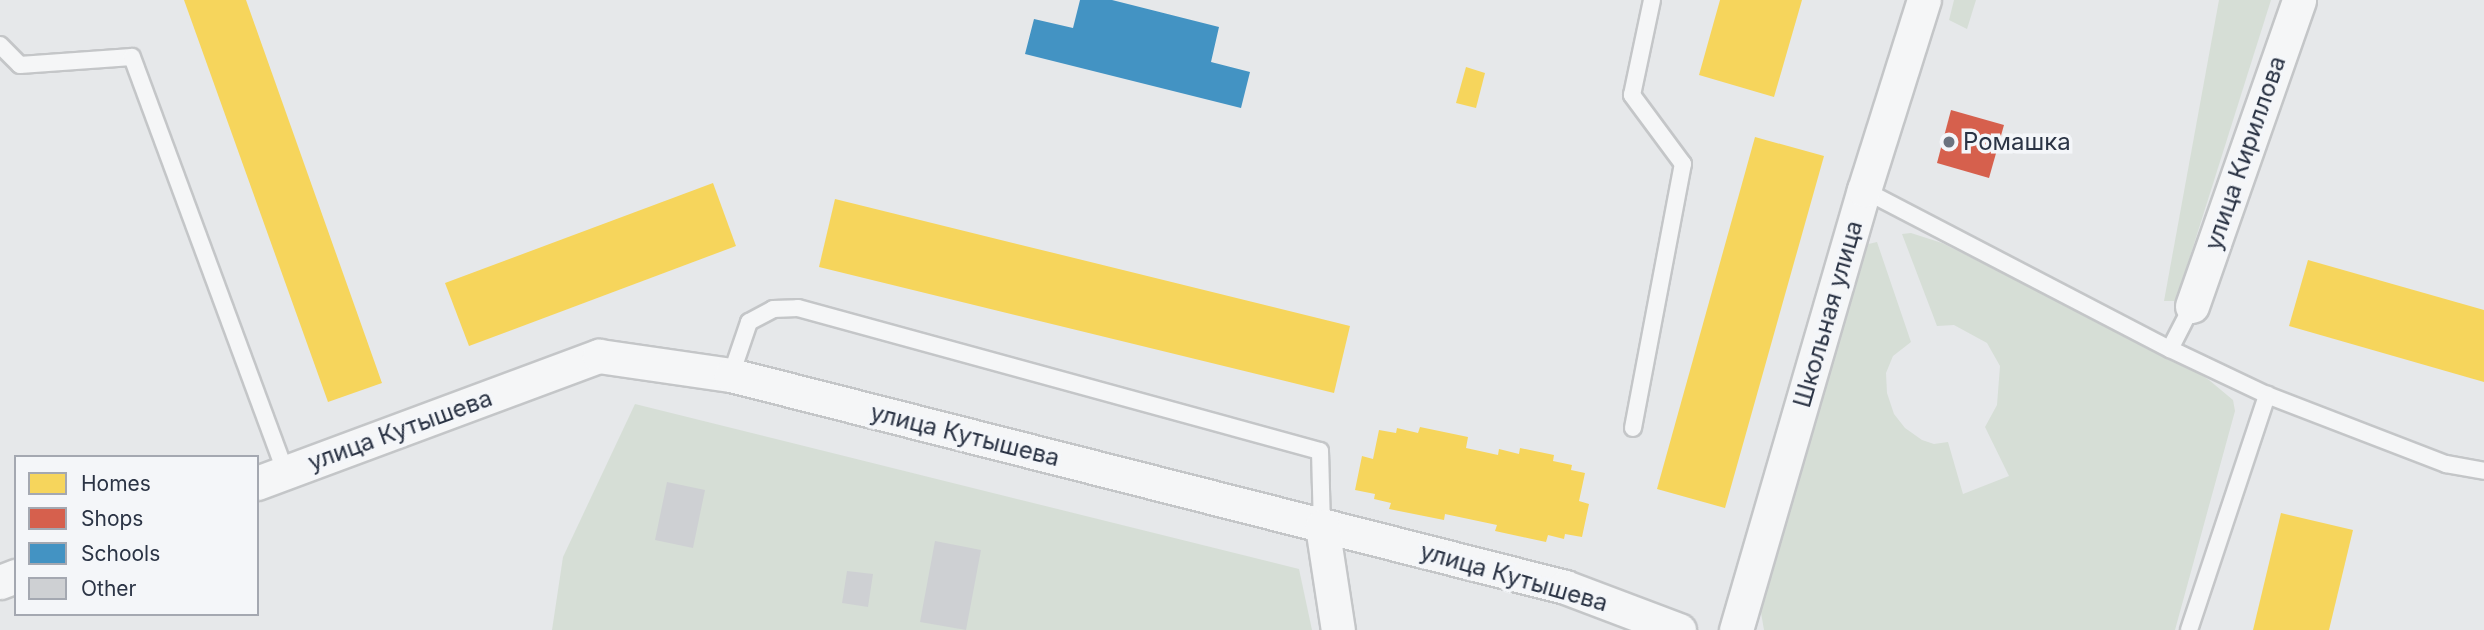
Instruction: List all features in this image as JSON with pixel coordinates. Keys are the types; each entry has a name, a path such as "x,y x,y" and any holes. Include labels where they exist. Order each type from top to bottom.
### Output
{"street":[{"name":"Школьная улица","path":"1736,630 1864,190 1924,0"},
{"name":"улица Кириллова","path":"2192,306 2299,0"},
{"name":"улица Кутышева","path":"272,478 599,356 731,375 1565,587 1679,630"},
{"path":"1322,526 1338,630"}],"lane":[{"path":"1633,428 1683,164 1632,95 1652,0"},
{"path":"0,45 20,65 132,57 272,478"},
{"path":"1864,190 2170,349 2267,395 2446,464 2484,471"},
{"path":"2170,349 2192,306"},
{"path":"731,375 749,322 773,309 798,308 1320,451 1322,526"},
{"path":"2189,630 2267,395"}],"shaded area":[{"path":"1954,0 1976,0 1967,29 1949,20"},
{"path":"2219,0 2271,0 2176,301 2164,301"},
{"path":"1911,233 1942,243 2180,361 2233,400 2235,411 2175,630 1764,630 1759,601 1864,245 1877,242 1911,342 1893,356 1886,373 1887,393 1894,414 1905,428 1922,440 1934,444 1948,442 1963,494 2009,476 1985,427 1997,405 2000,366 1987,343 1954,325 1937,326 1902,234"},
{"path":"635,404 1299,569 1312,630 552,630 563,557"}],"building: Homes":[{"path":"184,0 246,0 382,383 328,402"},
{"path":"1720,0 1802,0 1774,97 1699,75"},
{"path":"1466,67 1485,73 1476,108 1456,103"},
{"path":"1755,137 1824,156 1725,508 1657,489"},
{"path":"713,183 736,246 469,346 445,283"},
{"path":"835,199 1350,326 1334,393 819,267"},
{"path":"2308,260 2484,310 2484,382 2289,326"},
{"path":"1420,427 1468,437 1466,448 1498,455 1499,449 1519,454 1520,448 1554,455 1553,461 1572,465 1571,470 1585,473 1579,501 1589,504 1582,537 1565,534 1564,539 1548,535 1546,542 1495,531 1497,525 1445,514 1444,520 1389,509 1391,503 1374,499 1375,494 1355,490 1362,456 1373,459 1379,430 1396,433 1397,428 1418,433"},
{"path":"2281,513 2353,530 2329,630 2253,630"}],"building: Shops":[{"path":"1951,110 2004,125 1989,178 1937,163"}],"building: Schools":[{"path":"1080,0 1112,0 1219,27 1211,62 1250,72 1241,108 1025,54 1034,19 1073,28"}],"building: Other":[{"path":"667,482 705,490 693,548 655,540"},
{"path":"935,541 981,550 966,630 920,622"},
{"path":"847,571 873,574 868,607 842,603"}],"place":[{"name":"Ромашка","path":"1949,142"}]}
